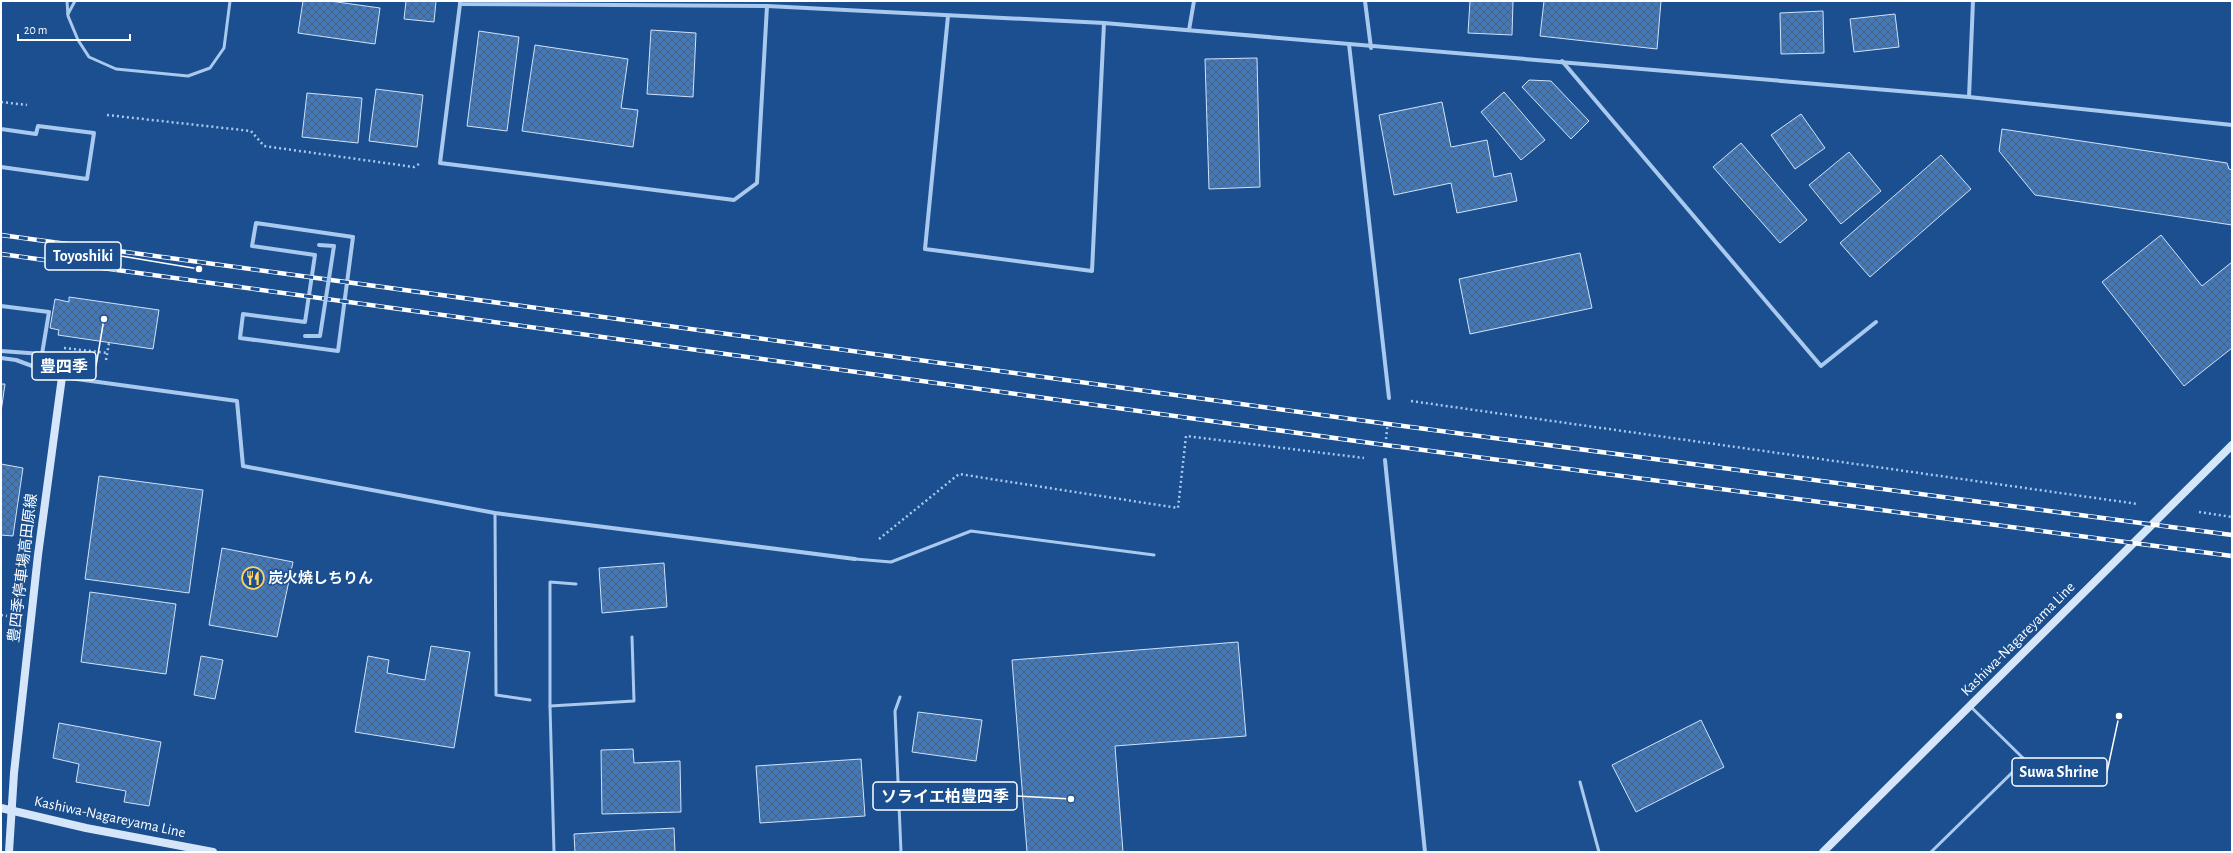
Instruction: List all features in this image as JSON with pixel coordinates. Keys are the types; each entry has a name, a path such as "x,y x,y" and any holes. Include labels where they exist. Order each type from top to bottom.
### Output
{"main road":[{"name":"豊四季停車場高田原線","path":"9,852 10,810 38,555 62,377"},
{"name":"Kashiwa-Nagareyama Line","path":"1823,852 2232,445"},
{"name":"Kashiwa-Nagareyama Line","path":"1,808 86,828 213,852"}],"street":[{"path":"1189,30 1194,1"},
{"path":"1365,1 1372,48"},
{"path":"1970,97 1973,1"},
{"path":"767,6 757,183 734,200 440,163 460,2 767,6 1104,23 1349,44 1372,48 1562,61 1970,97 2232,125"},
{"path":"948,16 925,250 1092,271 1104,23"},
{"path":"1349,44 1389,398"},
{"path":"1562,61 1821,366 1876,322"},
{"path":"1,129 36,134 38,126 94,133 87,179 1,167"},
{"path":"256,223 353,237 338,351 240,338 243,314 305,322 315,255 252,246 256,223"},
{"path":"305,336 320,336 334,246 319,244"},
{"path":"1,306 49,312 42,354 1,351"},
{"path":"1,358 16,360 62,377 237,401 243,466 495,513 856,559"},
{"path":"1385,460 1426,852"}],"lane":[{"path":"67,1 68,16 78,40 89,57 116,69 188,76 210,68 224,48 230,1"},
{"path":"68,16 75,1"},
{"path":"495,513 496,695 530,700"},
{"path":"856,559 891,562 971,531 1154,555"},
{"path":"554,852 550,706 550,582 576,584"},
{"path":"550,706 634,701 632,637"},
{"path":"900,697 895,711 901,852"},
{"path":"1931,852 2025,760 1970,706"},
{"path":"1580,782 1599,852"}],"path":[{"path":"104,114 251,131 264,146 414,167 426,160 440,163"},
{"path":"856,559 959,474 1178,508 1186,436 1385,460 1389,398 2170,508"}],"building":[{"path":"303,1 330,1 380,8 375,44 298,33"},
{"path":"406,1 436,1 434,22 404,19"},
{"path":"1470,1 1513,1 1512,35 1468,33"},
{"path":"1544,1 1661,1 1657,49 1540,36"},
{"path":"1823,11 1824,53 1781,54 1780,13"},
{"path":"1895,14 1899,47 1854,52 1850,19"},
{"path":"651,30 696,33 693,97 647,94"},
{"path":"479,31 519,37 507,131 467,126"},
{"path":"535,45 628,59 621,108 638,110 633,147 522,131"},
{"path":"1257,58 1260,187 1209,189 1205,59"},
{"path":"1529,80 1551,81 1589,121 1571,139 1522,87"},
{"path":"376,89 423,95 417,147 369,141"},
{"path":"1504,92 1545,140 1521,160 1481,112"},
{"path":"307,93 362,98 358,143 302,137"},
{"path":"1442,102 1451,147 1487,140 1494,177 1511,173 1517,201 1457,213 1451,183 1394,195 1379,115"},
{"path":"1801,114 1825,148 1795,169 1771,135"},
{"path":"2002,129 2227,163 2229,169 2232,170 2232,225 2035,195 1999,151"},
{"path":"1741,143 1807,220 1780,243 1713,167"},
{"path":"1849,152 1881,191 1841,224 1809,185"},
{"path":"1941,155 1971,189 1870,277 1840,243"},
{"path":"2161,235 2202,286 2232,262 2232,348 2184,386 2102,282"},
{"path":"1580,253 1592,308 1470,334 1459,279"},
{"path":"69,297 159,310 153,349 58,335 59,330 50,328 55,299 69,302"},
{"path":"1,384 5,384 1,412"},
{"path":"1,464 23,468 13,536 1,535"},
{"path":"99,476 203,490 189,593 85,579"},
{"name":"炭火焼しちりん","path":"222,548 293,562 277,637 209,625"},
{"path":"664,563 667,607 602,613 599,568"},
{"path":"90,592 176,604 166,674 81,662"},
{"path":"1238,642 1246,736 1115,746 1123,852 1027,852 1012,660"},
{"path":"431,646 470,652 454,748 355,732 368,656 389,660 387,673 425,680"},
{"path":"201,656 223,660 215,699 194,695"},
{"path":"918,712 982,720 976,761 912,752"},
{"path":"1701,720 1724,767 1636,812 1612,765"},
{"path":"59,723 161,742 149,806 124,802 126,791 76,782 79,764 53,758"},
{"path":"633,749 634,763 680,761 681,812 602,814 601,750"},
{"path":"861,759 865,816 760,823 756,766"},
{"path":"674,828 675,852 575,852 574,834"}],"railway":[{"path":"1,235 1388,424 2232,535"},
{"path":"1,254 1385,445 2232,556"}],"place":[{"name":"Toyoshiki","path":"199,269"},
{"name":"豊四季","path":"104,319"},
{"name":"炭火焼しちりん","path":"253,578"},
{"name":"Suwa Shrine","path":"2119,716"},
{"name":"ソライエ柏豊四季","path":"1071,799"}]}
